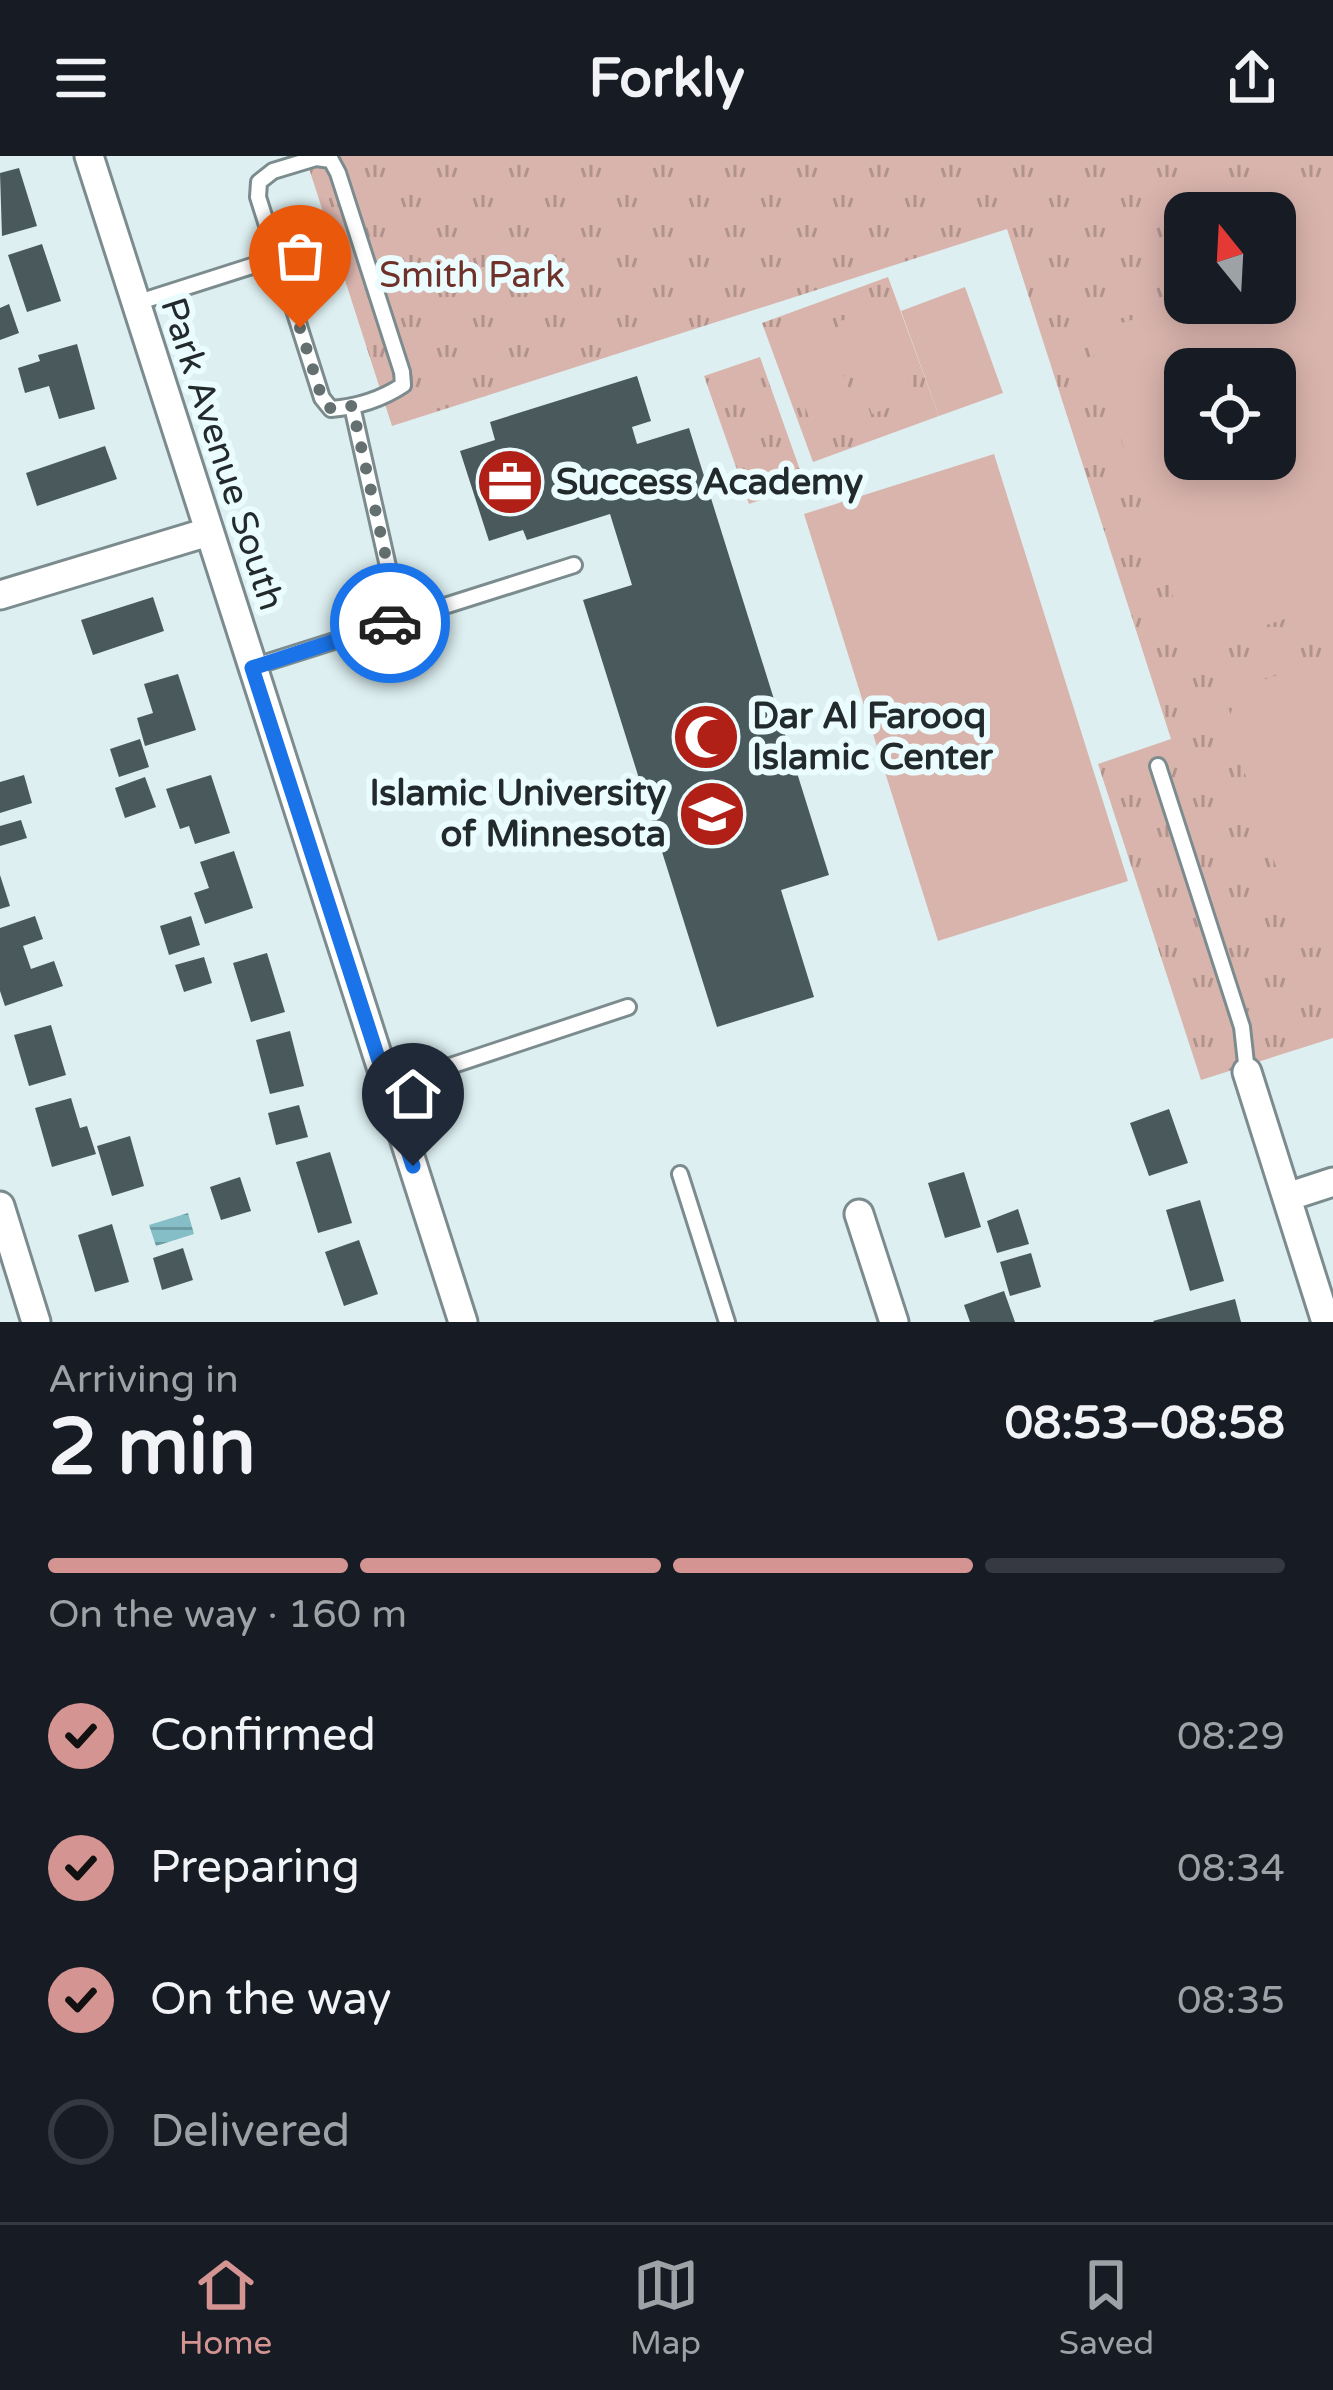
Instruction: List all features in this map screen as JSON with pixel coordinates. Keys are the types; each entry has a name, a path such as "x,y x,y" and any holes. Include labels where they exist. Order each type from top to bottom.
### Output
{"street":[{"name":"Park Avenue South","path":"89,156 463,1322"},
{"path":"0,595 208,532"},
{"path":"1246,1072 1327,1322"},
{"path":"1287,1197 1333,1182"},
{"path":"0,1206 36,1322"},
{"path":"859,1214 894,1322"}],"lane":[{"path":"316,158 331,160 346,195 403,385 390,394 331,409 322,398 277,258 258,197 259,182 273,171 316,158"},
{"path":"136,303 277,258"},
{"path":"352,406 400,620"},
{"path":"252,668 574,565"},
{"path":"1158,766 1242,1027 1246,1072"},
{"path":"387,1087 628,1007"},
{"path":"680,1174 727,1322"}],"green space":[{"name":"Smith Park","path":"305,156 1333,156 1333,1038 1201,1080 1098,764 1171,739 1007,229 392,426"},
{"path":"1313,193 1321,200 1333,197 1333,604 1209,643 1183,627 1086,333 1164,311 1164,324 1296,324 1296,212"},
{"path":"888,277 939,416 813,462 762,323"},
{"path":"965,287 1003,393 939,416 901,311"},
{"path":"882,306 915,398 872,414 838,322"},
{"path":"826,326 859,417 815,434 782,342"},
{"path":"760,357 805,484 749,504 704,376"},
{"path":"994,454 1128,881 938,941 804,514"},
{"path":"1333,657 1333,941 1304,950 1228,723 1238,688"}],"water":[{"path":"188,1213 194,1234 156,1246 149,1225"}],"building":[{"path":"19,168 37,226 2,236 0,173"},
{"path":"42,244 61,301 27,312 8,255"},
{"path":"9,304 19,333 0,340 0,308"},
{"path":"77,344 95,409 59,419 49,386 25,393 18,368 40,361 38,355"},
{"name":"Dar Al Farooq Islamic Center","path":"637,376 651,421 632,427 637,444 689,428 829,875 781,890 814,997 717,1027 583,600 632,585 610,514 527,540 523,530 489,541 460,451 495,440 490,422"},
{"path":"105,446 117,479 37,506 26,473"},
{"path":"153,597 164,631 93,655 81,620"},
{"path":"178,674 196,730 145,746 137,718 153,713 144,684"},
{"path":"140,739 149,767 119,777 110,749"},
{"path":"24,775 32,803 0,813 0,782"},
{"path":"211,775 230,833 195,844 189,826 180,829 166,789"},
{"path":"145,777 156,807 125,818 115,788"},
{"path":"21,820 27,838 0,846 0,826"},
{"path":"234,851 253,908 205,924 194,893 209,888 200,862"},
{"path":"0,875 10,906 0,909"},
{"path":"35,916 43,939 23,946 31,969 54,961 63,986 5,1006 0,991 0,928"},
{"path":"191,916 200,945 169,955 160,926"},
{"path":"267,953 285,1012 251,1022 233,963"},
{"path":"204,957 212,983 184,992 175,965"},
{"path":"51,1025 66,1075 29,1086 14,1035"},
{"path":"290,1031 304,1086 270,1094 256,1040"},
{"path":"71,1098 80,1128 87,1126 96,1154 52,1167 35,1108"},
{"path":"299,1105 308,1137 276,1145 268,1113"},
{"path":"1169,1109 1188,1163 1149,1176 1130,1123"},
{"path":"130,1136 144,1186 112,1196 97,1146"},
{"path":"330,1152 352,1223 318,1233 296,1162"},
{"path":"964,1172 981,1227 945,1238 928,1183"},
{"path":"240,1177 251,1211 221,1220 210,1187"},
{"path":"1200,1200 1224,1281 1190,1291 1166,1210"},
{"path":"1018,1209 1029,1244 997,1253 987,1221"},
{"path":"112,1224 129,1282 95,1292 78,1235"},
{"path":"359,1240 378,1294 344,1306 325,1252"},
{"path":"183,1248 193,1280 162,1290 153,1258"},
{"path":"1031,1253 1041,1287 1010,1296 1000,1262"},
{"path":"1004,1291 1015,1322 970,1322 964,1305"},
{"path":"1235,1299 1241,1322 1153,1321"}],"way so far":[{"path":"300,328 322,398 331,409 352,406 400,620 390,623"}],"place":[{"name":"Success Academy","path":"510,482"},
{"name":"Dar Al Farooq Islamic Center","path":"706,737"},
{"name":"Islamic University of Minnesota","path":"712,814"}],"route":[{"path":"390,623 252,668 413,1166"}]}
